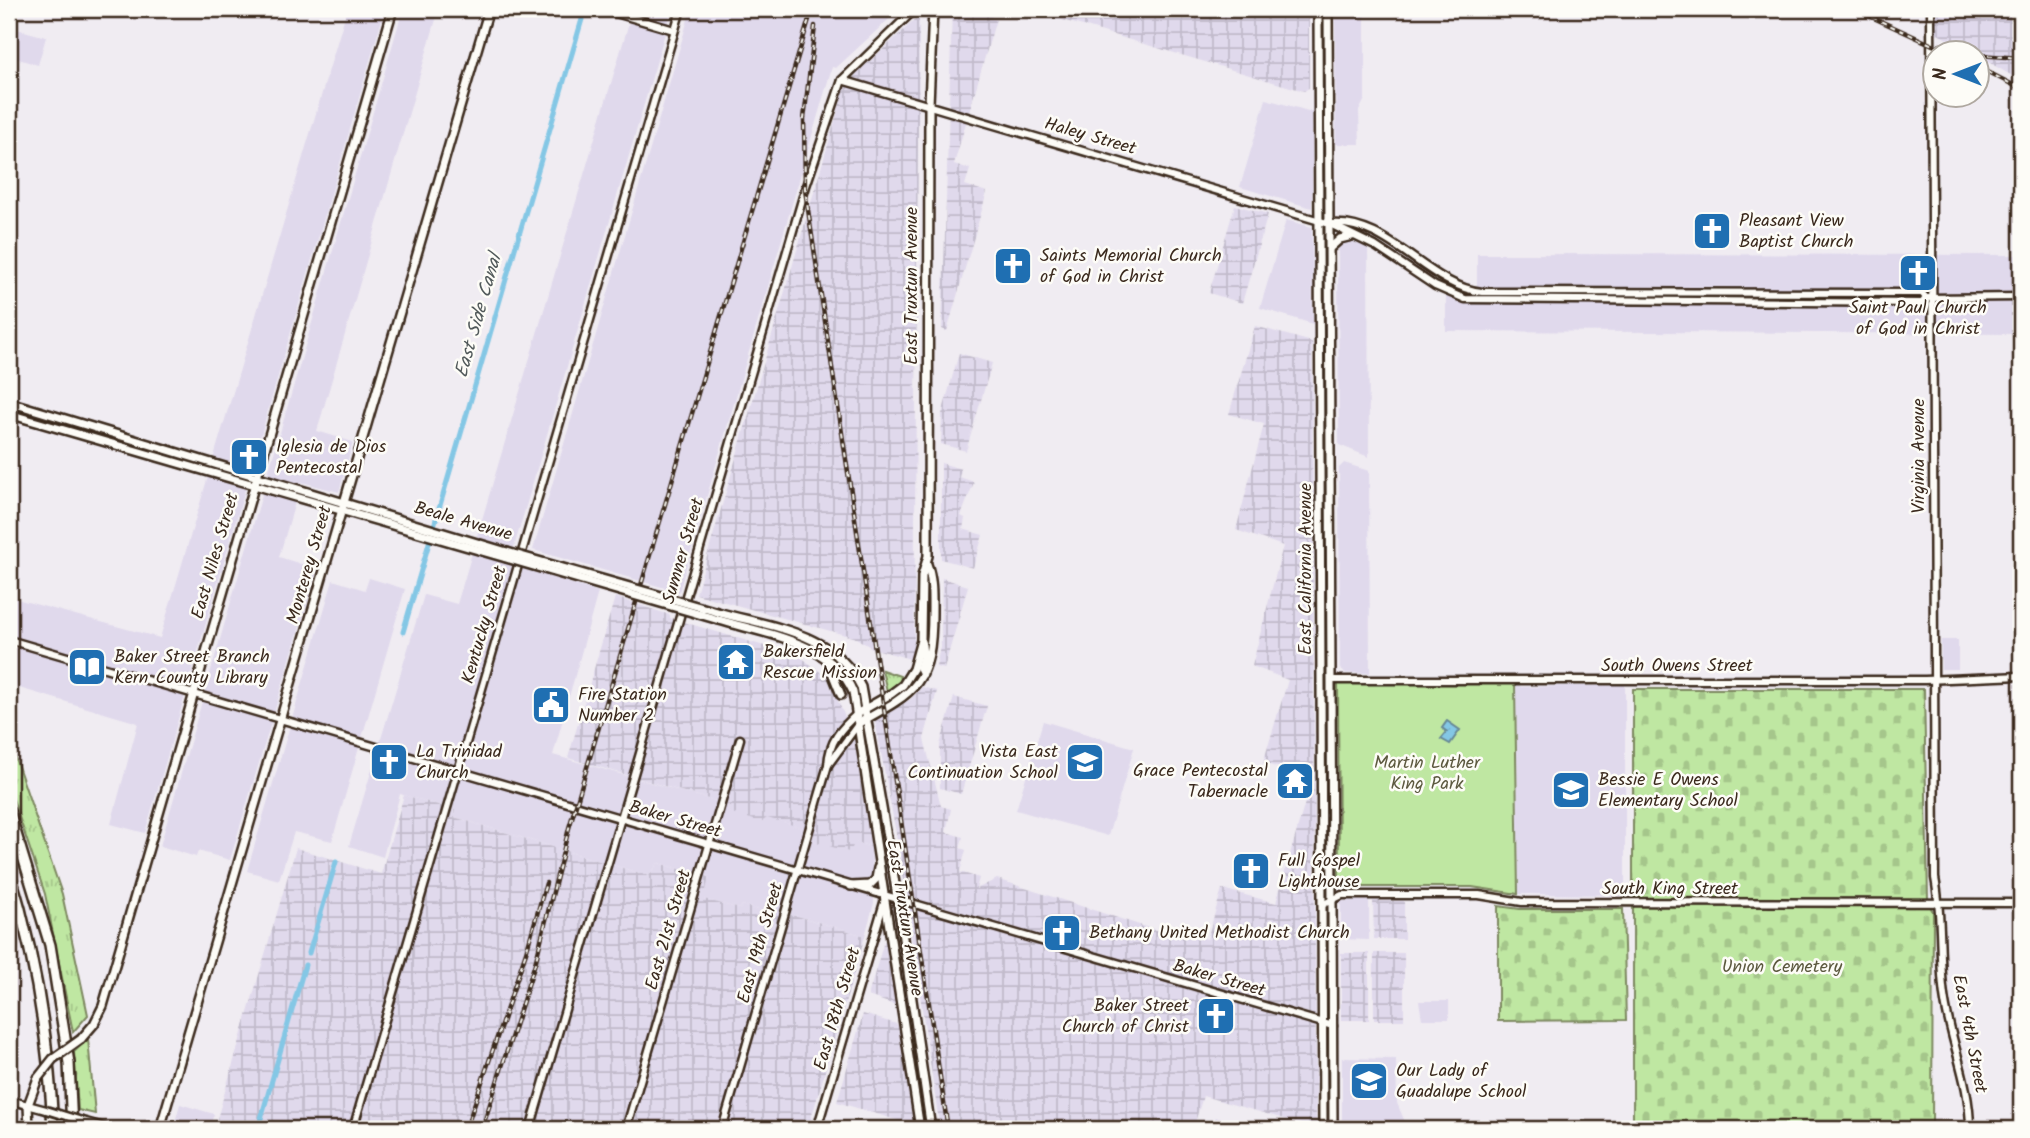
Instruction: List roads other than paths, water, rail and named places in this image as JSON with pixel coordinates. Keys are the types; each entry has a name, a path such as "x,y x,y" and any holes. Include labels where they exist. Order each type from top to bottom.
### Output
{"highway":[{"path":"9,811 50,945 67,1052 72,1129"},
{"path":"9,870 25,925 44,1020 53,1129"}],"main road":[{"name":"East Niles Street","path":"29,1129 29,1105 38,1078 53,1059 81,1039 94,1024 103,1006 393,9"},
{"name":"Monterey Street","path":"160,1129 489,9"},
{"name":"East Truxtun Avenue","path":"923,674 930,657 932,634 932,577 927,564 929,104 933,9"},
{"name":"East California Avenue","path":"1318,9 1323,1129"},
{"name":"East California Avenue","path":"1328,9 1333,1129"},
{"path":"1330,248 1340,239 1353,236"},
{"name":"Beale Avenue","path":"9,402 344,502 507,555"},
{"name":"Beale Avenue","path":"9,414 253,486 507,555 720,617 809,638 828,647 856,677 869,718"},
{"path":"351,480 350,490 354,496"},
{"path":"336,532 341,523 348,520"},
{"name":"East Truxtun Avenue","path":"858,713 903,685 913,669 921,640 922,576 927,564"},
{"name":"Beale Avenue","path":"720,617 800,645 823,656 850,685 859,723"},
{"path":"859,723 911,691 923,674 920,668 923,657 921,640"},
{"path":"823,656 833,672 841,695"},
{"name":"East Truxtun Avenue","path":"869,718 931,1129"},
{"name":"East Truxtun Avenue","path":"859,723 920,1129"},
{"path":"867,777 874,783 883,806"},
{"path":"851,886 865,887 874,881 878,849"}],"street":[{"path":"601,9 674,30"},
{"name":"Kentucky Street","path":"353,1129 681,9"},
{"name":"Sumner Street","path":"530,1129 806,186 842,80 915,9"},
{"name":"Virginia Avenue","path":"1931,9 1929,298 1935,878 1940,903"},
{"name":"Haley Street","path":"842,80 1330,224"},
{"path":"1330,224 1339,223 1384,239 1437,275 1476,292 1922,293 1929,298"},
{"path":"1330,224 1375,246 1435,286 1475,301 1922,303 1929,298 2021,297"},
{"name":"Baker Street","path":"9,640 1333,1026"},
{"name":"South Owens Street","path":"1332,680 2021,676"},
{"name":"East 19th Street","path":"722,1129 834,739 858,713"},
{"name":"East 19th Street","path":"828,765 859,723"},
{"name":"East 21st Street","path":"626,1129 740,739"},
{"name":"South King Street","path":"1332,898 1342,895 1479,895 1521,902 2021,903"},
{"name":"East 18th Street","path":"817,1129 886,896"},
{"path":"1322,905 1332,898"},
{"name":"East 4th Street","path":"1940,903 1945,1002 1967,1084 1970,1129"},
{"path":"9,1100 111,1129"}],"water":[{"path":"1447,721 1460,730 1450,744 1441,739 1447,732 1442,728"}],"waterway":[{"name":"East Side Canal","path":"403,632 585,9"},
{"name":"East Side Canal","path":"309,953 336,862"},
{"name":"East Side Canal","path":"258,1129 305,965"}],"railway":[{"path":"482,1129 536,960 569,828 812,9"},
{"path":"1854,9 1922,40"},
{"path":"815,26 804,119 805,190 948,1129"},
{"path":"1992,56 2021,58"},
{"path":"1992,74 2021,89"},
{"path":"466,1129 527,949 546,883"}],"place":[{"name":"Pleasant View Baptist Church","path":"1712,231"},
{"name":"Saints Memorial Church of God in Christ","path":"1013,266"},
{"name":"Saint Paul Church of God in Christ","path":"1918,273"},
{"name":"Iglesia de Dios Pentecostal","path":"249,457"},
{"name":"Bakersfield Rescue Mission","path":"736,662"},
{"name":"Baker Street Branch Kern County Library","path":"87,667"},
{"name":"Fire Station Number 2","path":"551,705"},
{"name":"La Trinidad Church","path":"389,762"},
{"name":"Vista East Continuation School","path":"1085,762"},
{"name":"Grace Pentecostal Tabernacle","path":"1295,781"},
{"name":"Bessie E Owens Elementary School","path":"1571,790"},
{"name":"Full Gospel Lighthouse","path":"1251,871"},
{"name":"Bethany United Methodist Church","path":"1062,933"},
{"name":"Baker Street Church of Christ","path":"1216,1016"},
{"name":"Our Lady of Guadalupe School","path":"1369,1081"}],"park label":[{"name":"Martin Luther King Park","path":"1427,773"},
{"name":"Union Cemetery","path":"1782,967"}]}
